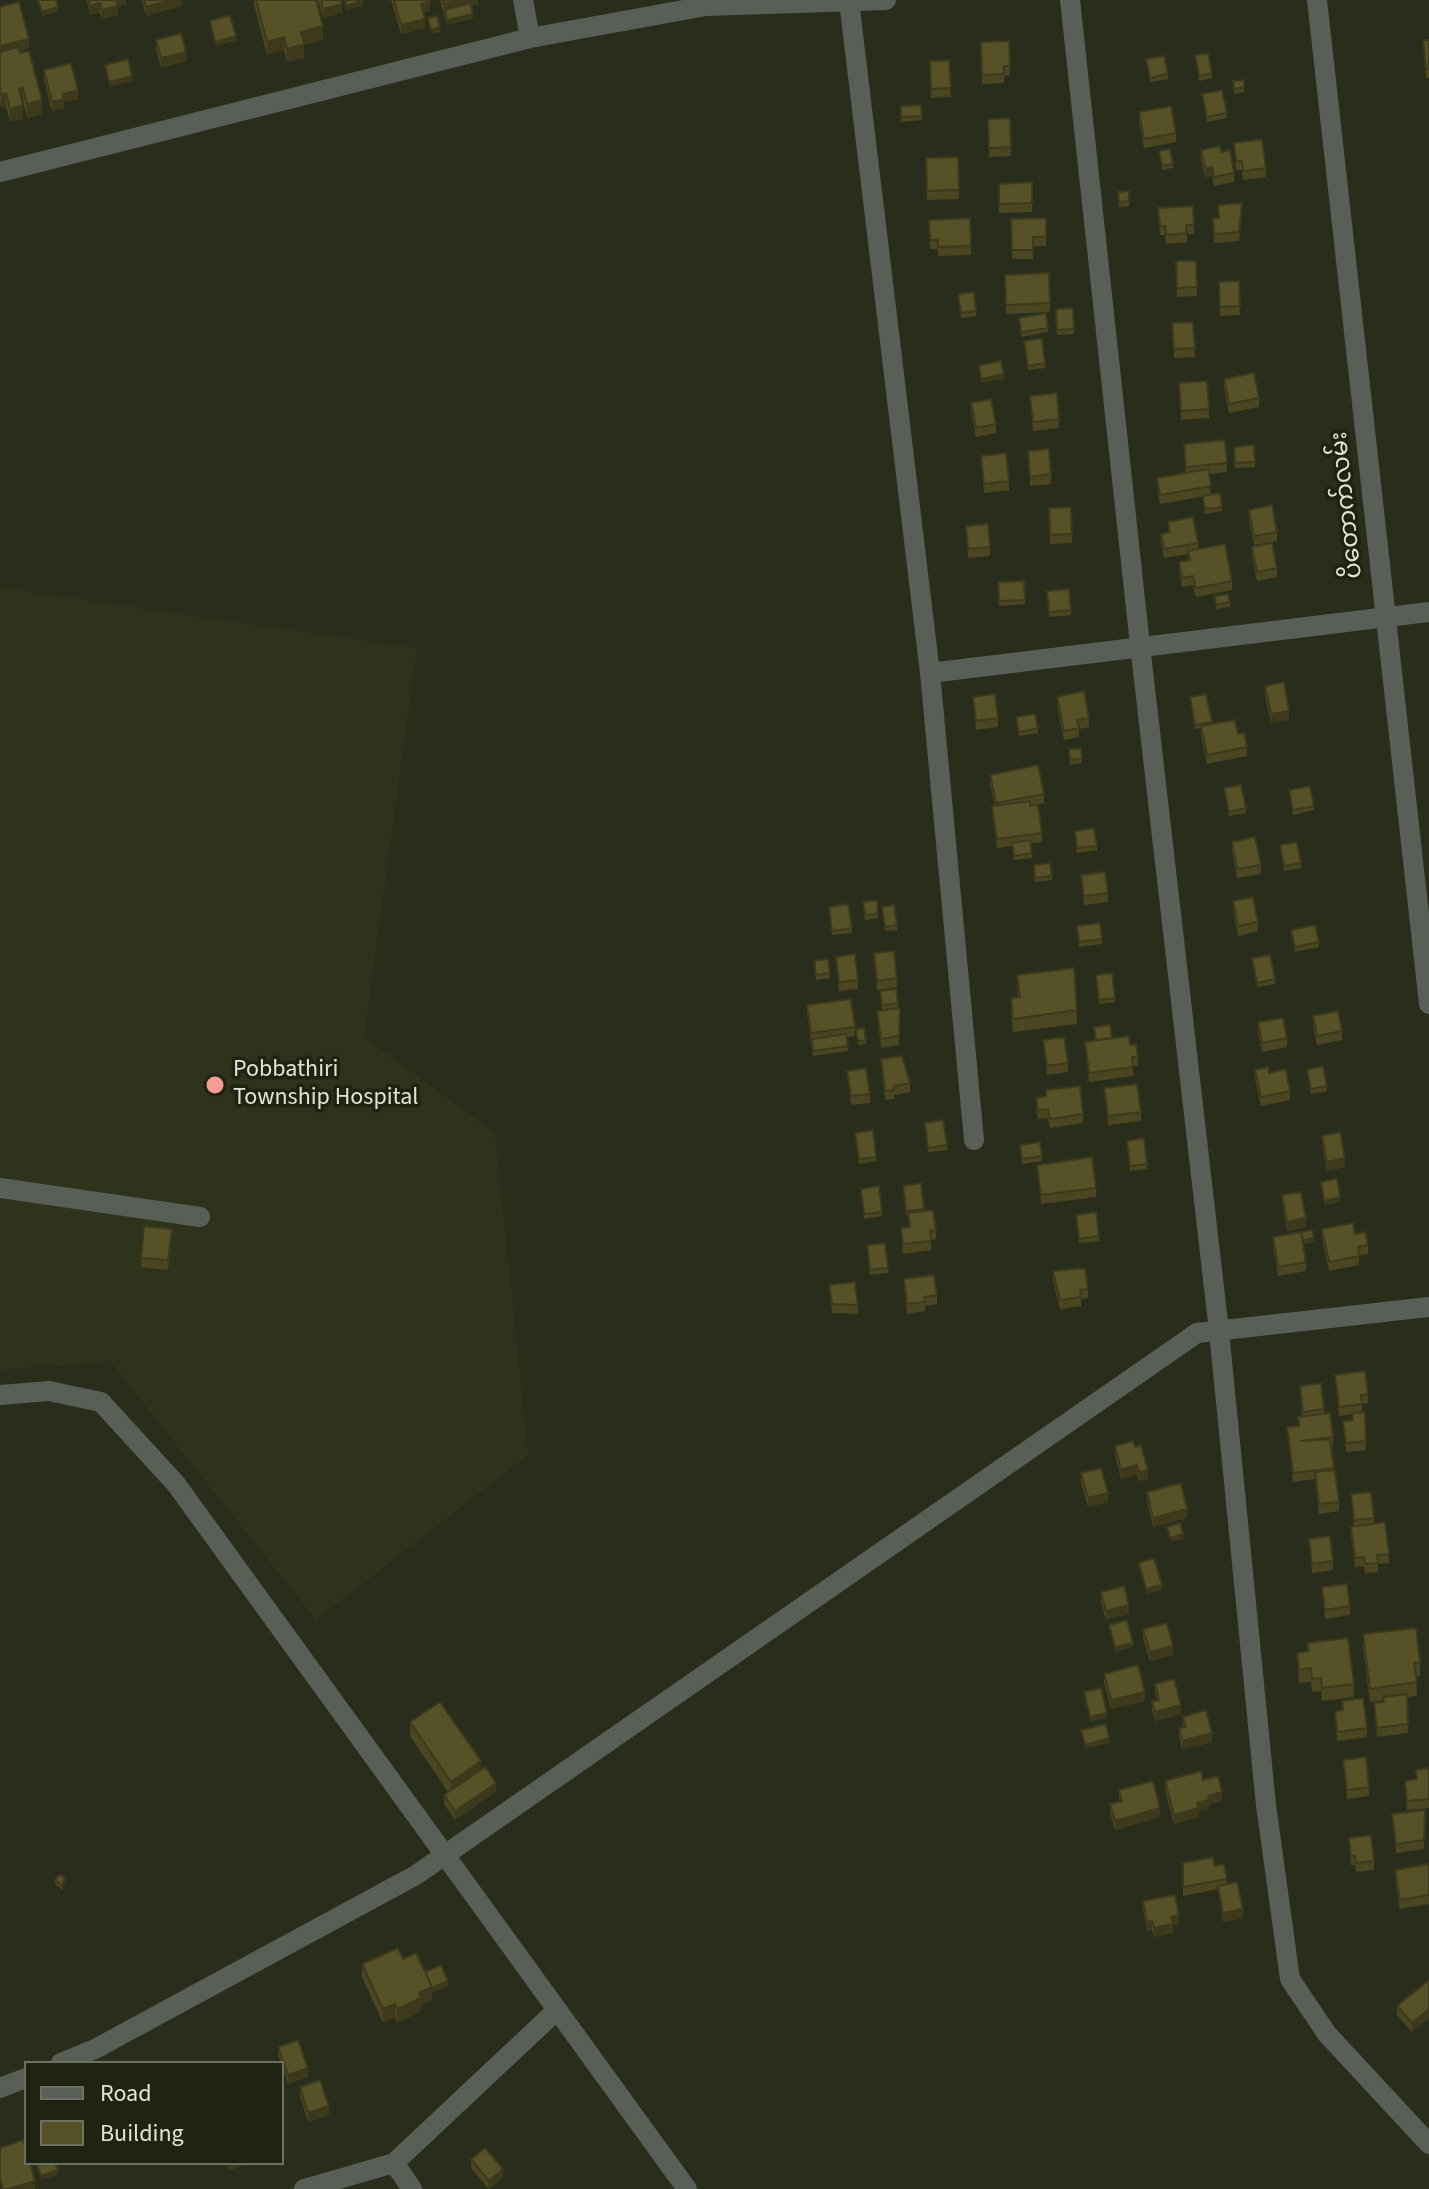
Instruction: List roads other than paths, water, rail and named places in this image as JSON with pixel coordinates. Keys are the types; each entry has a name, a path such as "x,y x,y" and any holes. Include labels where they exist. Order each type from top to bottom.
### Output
{"street":[{"path":"523,0 530,38"},
{"path":"0,172 530,38 706,6 886,0"},
{"path":"1070,0 1219,1331 1266,1805 1290,1979 1327,2034 1429,2144"},
{"name":"ပိတောက်လမ်း","path":"1317,0 1429,1004"},
{"path":"849,1 930,673 974,1140"},
{"path":"930,673 1429,612"},
{"path":"0,1188 200,1217"},
{"path":"66,2061 95,2049 346,1913 445,1855 1197,1333 1429,1307"},
{"path":"0,1395 49,1391 101,1402 176,1484 687,2189"},
{"path":"304,2189 394,2163 557,2010"},
{"path":"0,2088 24,2079"},
{"path":"394,2163 412,2189"}],"place":[{"name":"Pobbathiri Township Hospital","path":"215,1085"}]}
